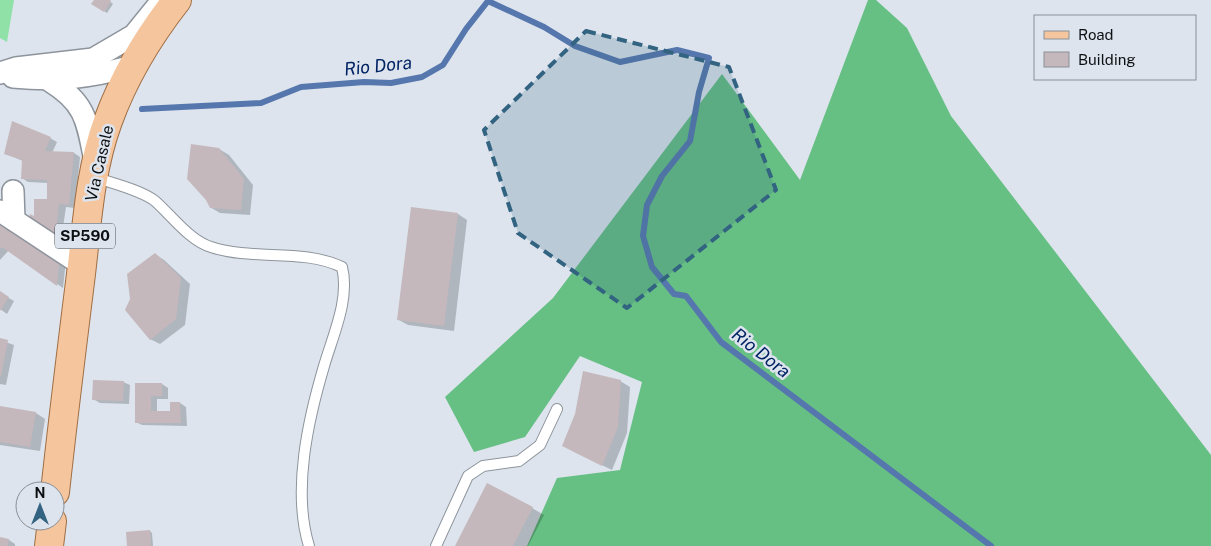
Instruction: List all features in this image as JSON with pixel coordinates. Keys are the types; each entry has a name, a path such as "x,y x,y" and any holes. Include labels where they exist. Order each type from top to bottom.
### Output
{"main road":[{"name":"Via Casale","path":"56,481 94,170 107,122 132,66 158,24 177,0"},
{"path":"49,546 51,531"}],"street":[{"path":"0,74 16,68 93,59 134,36 164,0"},
{"path":"0,74 50,80 102,74 132,66"},
{"path":"50,80 65,90 80,105 88,126 94,170"},
{"path":"13,191 7,215 82,265"}],"lane":[{"path":"94,170 153,200 185,230 209,247 244,254 325,259 342,267 346,282 340,315 321,375 306,439 302,478 306,536 309,546"},
{"path":"436,546 468,476 483,466 519,461 540,444 557,409"}],"highlighted area":[{"path":"586,31 729,67 776,190 627,308 518,233 484,130"}],"green space":[{"path":"0,0 14,0 7,42 0,38"},
{"path":"868,0 876,0 907,28 951,116 1211,455 1211,546 527,546 557,478 620,470 642,382 580,356 525,437 474,452 445,397 553,298 722,74 800,180"}],"building":[{"path":"94,0 111,1 104,12 91,4"},
{"path":"12,121 51,137 45,151 74,152 69,205 59,204 56,230 65,235 63,246 28,225 30,214 34,216 34,199 47,199 47,180 21,179 22,160 4,154"},
{"path":"191,144 219,148 244,179 241,210 210,208 206,200 187,179"},
{"path":"411,207 458,213 444,326 397,320"},
{"path":"0,220 60,256 57,286 2,247 0,249"},
{"path":"155,253 181,278 176,319 150,340 125,310 130,299 127,274"},
{"path":"0,291 9,297 0,311"},
{"path":"0,338 8,340 1,376 0,376"},
{"path":"583,371 621,380 618,427 602,466 562,446 575,414"},
{"path":"93,380 124,381 123,401 92,400"},
{"path":"135,383 162,383 162,396 151,396 151,411 170,411 170,402 180,402 181,423 135,423"},
{"path":"0,406 36,412 30,447 0,442"},
{"path":"487,483 533,507 513,546 455,546"},
{"path":"150,530 151,546 127,546 126,532"},
{"path":"0,537 9,539 8,546 0,546"}],"waterway":[{"name":"Rio Dora","path":"142,109 261,103 301,87 364,82 391,83 422,77 443,65 466,29 488,1 544,27 575,46 620,62 677,50 709,58 699,92 690,141 662,176 647,205 643,236 652,267 674,294 686,296 721,342 991,546"}]}
